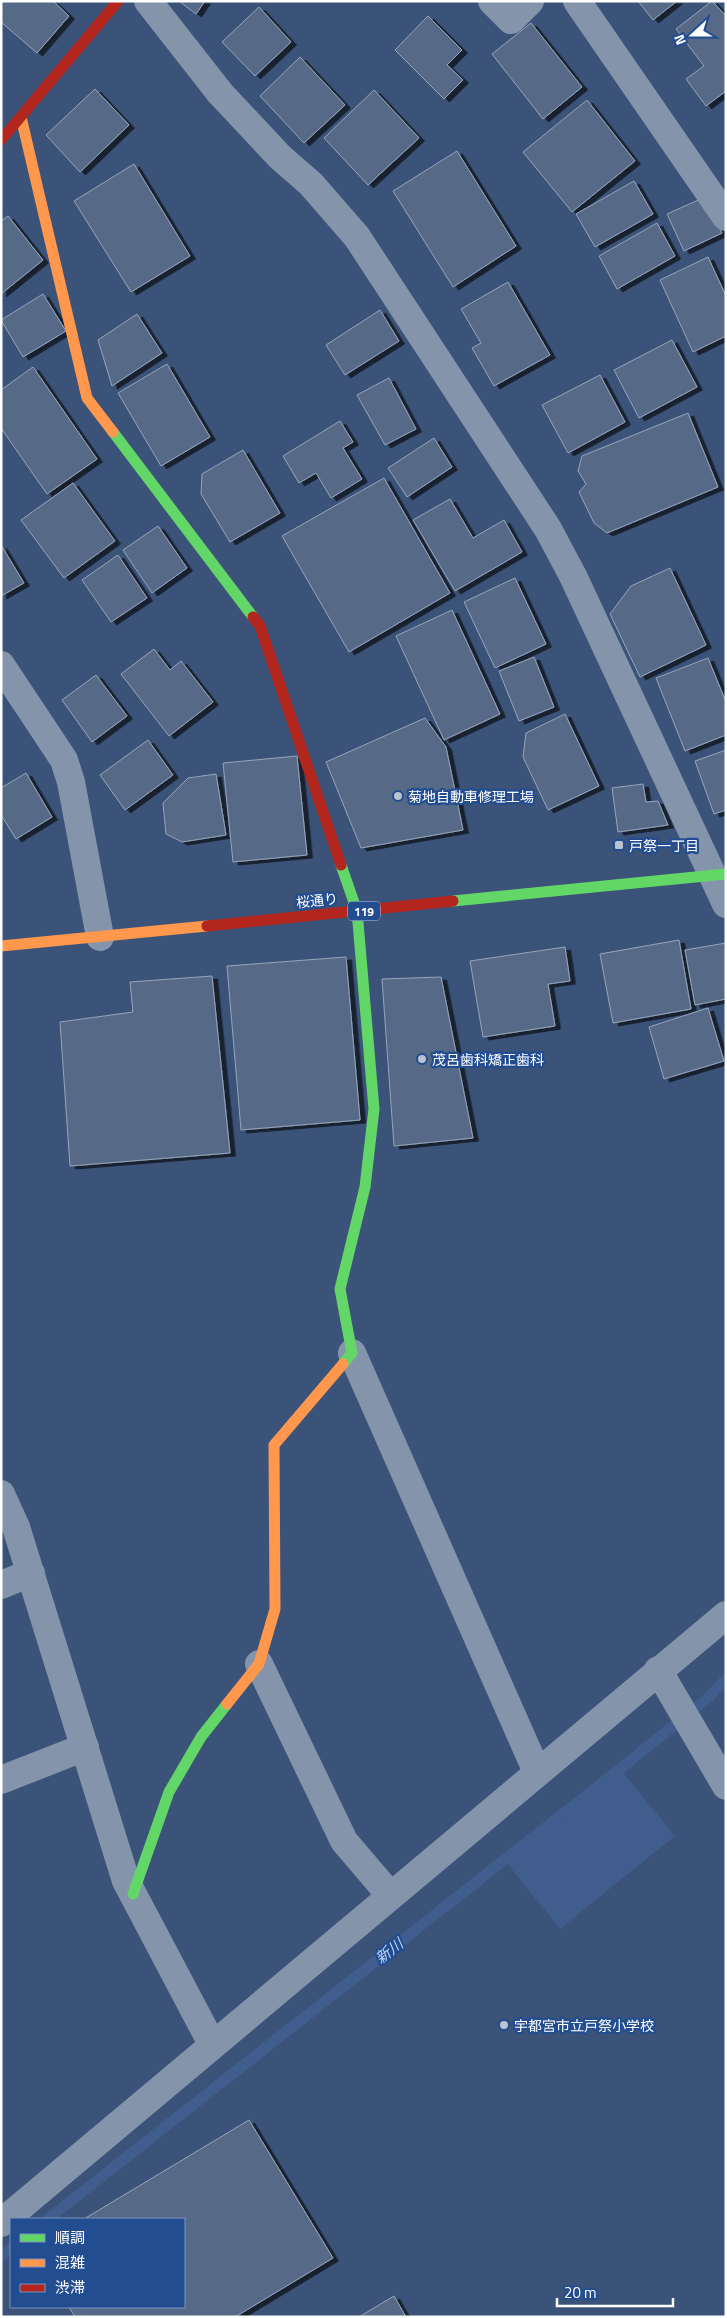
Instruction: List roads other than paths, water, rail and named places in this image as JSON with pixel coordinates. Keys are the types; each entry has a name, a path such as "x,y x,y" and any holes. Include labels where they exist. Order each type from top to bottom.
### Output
{"main road":[{"path":"1,140 118,1"},
{"path":"21,117 87,398 260,626 357,911 374,1109 365,1187 340,1289 352,1353 274,1446 275,1609 259,1664 201,1737 169,1792 133,1894"},
{"name":"桜通り","path":"1,946 718,875"}],"street":[{"path":"148,1 220,93 280,157 311,184 357,237 548,529 718,875 726,904"},
{"path":"492,1 511,20 530,1"},
{"path":"578,1 726,217"},
{"path":"1,665 64,760 71,782 100,937"},
{"path":"352,1353 537,1772"},
{"path":"1,1494 16,1527 31,1573 126,1881 212,2044"},
{"path":"1,1585 31,1573"},
{"path":"1,2223 726,1614"},
{"path":"259,1664 344,1841 390,1895"},
{"path":"658,1670 726,1786"},
{"path":"1,1780 84,1747"}],"water":[{"path":"620,1769 675,1836 560,1929 506,1862"}],"waterway":[{"name":"新川","path":"49,2218 620,1769 709,1697 726,1679"},
{"name":"新川","path":"1,2256 10,2249"}],"place":[{"name":"菊地自動車修理工場","path":"398,796"},
{"name":"戸祭一丁目","path":"619,845"},
{"name":"茂呂歯科矯正歯科","path":"422,1059"},
{"name":"宇都宮市立戸祭小学校","path":"504,2025"}]}
